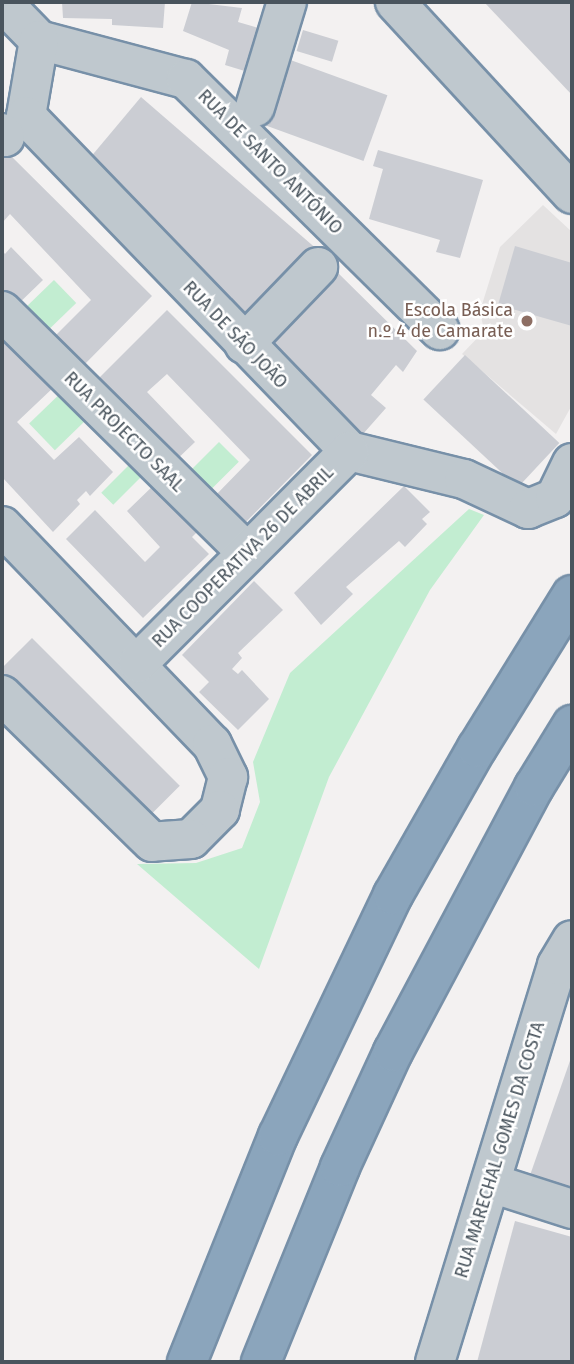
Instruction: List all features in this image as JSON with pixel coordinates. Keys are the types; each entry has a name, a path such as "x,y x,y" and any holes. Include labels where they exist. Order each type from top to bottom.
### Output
{"highway":[{"path":"187,1362 278,1136 393,895 572,595"},
{"path":"261,1362 340,1167 398,1041 527,799 572,725"}],"street":[{"path":"2,2 39,40"},
{"path":"255,107 287,2"},
{"path":"395,2 572,194"},
{"name":"RUA DE SANTO ANTÓNIO","path":"39,40 186,79 440,330"},
{"name":"RUA DE SÃO JOÃO","path":"39,40 26,116 349,451"},
{"path":"244,344 318,268"},
{"name":"RUA PROJECTO SAAL","path":"2,311 247,553"},
{"path":"349,451 464,479 528,509 555,498 572,463"},
{"name":"RUA COOPERATIVA 26 DE ABRIL","path":"138,663 349,451"},
{"path":"2,526 138,663 212,744 228,777 220,810 198,834 181,842 161,844 145,837 2,695"},
{"name":"RUA MARECHAL GOMES DA COSTA","path":"435,1362 557,965 572,940"},
{"path":"491,1183 572,1209"}],"shaded area":[{"name":"Escola Básica n.º 4 de Camarate","path":"543,205 572,232 572,405 556,434 462,354 484,331 480,311 500,247"}],"green space":[{"path":"54,280 76,303 43,335 21,312"},
{"path":"68,386 94,413 55,450 29,424"},
{"path":"219,442 239,462 202,499 182,479"},
{"path":"138,456 150,468 113,505 101,493"},
{"path":"469,509 484,515 430,590 329,777 259,969 137,864 196,863 242,848 260,802 253,762 290,673"}],"building":[{"path":"62,2 165,2 163,28 112,25 112,19 63,18"},
{"path":"192,2 242,8 238,22 262,29 248,72 225,65 229,50 183,31"},
{"path":"484,2 572,2 572,95"},
{"path":"303,30 338,41 332,62 297,51"},
{"path":"285,58 387,95 363,161 261,124"},
{"path":"141,97 319,251 248,334 84,165"},
{"path":"378,150 483,180 460,258 436,252 440,240 369,219 383,169 373,166"},
{"path":"6,151 152,296 82,367 53,338 91,300 10,214 2,223 2,155"},
{"path":"515,246 572,263 572,326 498,305"},
{"path":"11,247 43,280 13,309 2,297 2,250 5,254"},
{"path":"333,268 417,351 403,372 396,365 371,395 386,408 363,434 256,346"},
{"path":"167,310 312,455 242,526 213,498 250,460 167,374 147,392 195,442 172,464 92,385"},
{"path":"2,331 55,386 17,422 54,460 79,437 113,472 90,496 86,491 77,500 80,504 53,532 2,477"},
{"path":"465,355 559,443 518,488 423,400"},
{"path":"158,481 202,527 192,537 209,554 143,618 66,539 95,510 145,562 160,547 127,511"},
{"path":"404,486 430,512 422,519 427,524 405,547 399,541 346,587 353,594 321,625 294,593"},
{"path":"254,581 283,610 238,653 242,658 232,669 238,674 242,670 269,699 238,730 199,692 209,682 182,655"},
{"path":"32,638 180,786 148,818 2,672 2,668"},
{"path":"572,1055 572,1196 528,1181"},
{"path":"515,1221 572,1237 572,1362 477,1362"}],"place":[{"name":"Escola Básica n.º 4 de Camarate","path":"527,321"}]}
